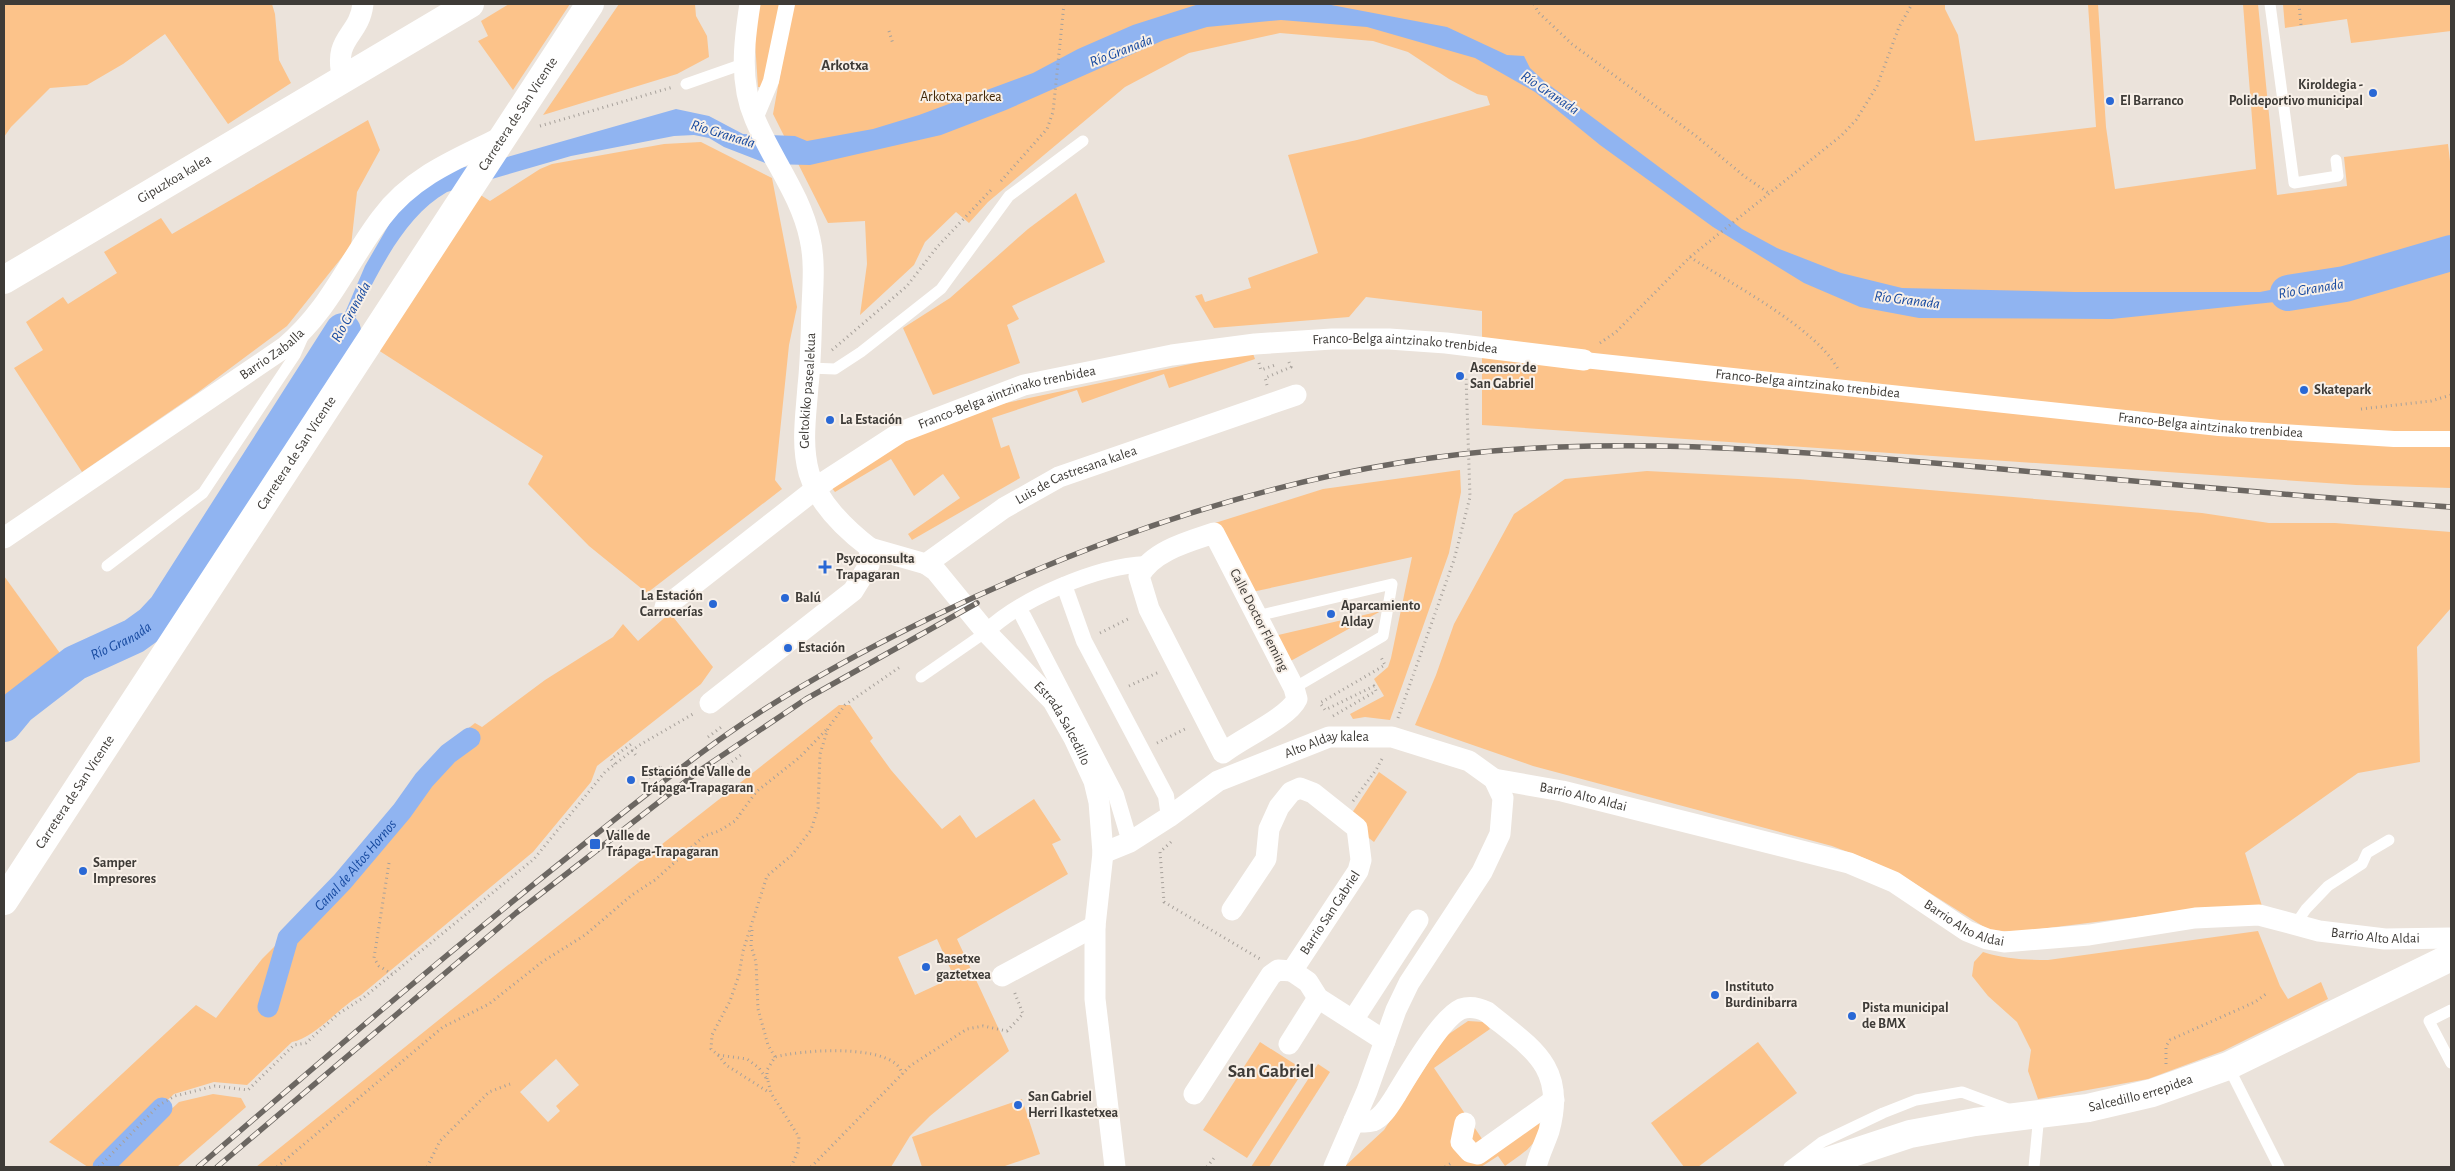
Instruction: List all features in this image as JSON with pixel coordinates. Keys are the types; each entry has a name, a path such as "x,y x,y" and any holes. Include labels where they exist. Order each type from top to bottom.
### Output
{"street":[{"path":"343,79 338,61 346,38 361,18 363,4"},
{"name":"Gipuzkoa kalea","path":"4,280 470,4"},
{"name":"Carretera de San Vicente","path":"4,901 590,4"},
{"name":"Geltokiko pasealekua","path":"750,4 743,64 746,92 755,119 795,194 810,239 813,282 810,368 804,438 805,456 814,490 829,509 869,541"},
{"path":"755,119 771,80 787,4"},
{"name":"Barrio Zaballa","path":"4,538 249,372 307,329 325,305 381,218 411,187 437,168 504,136"},
{"name":"Franco-Belga aintzinako trenbidea","path":"665,607 814,490 901,432 1024,385 1172,355 1282,342 1332,339 1389,339 1446,343 1584,360 2219,428 2394,439 2451,439"},
{"name":"Luis de Castresana kalea","path":"926,564 1004,508 1059,477 1296,395"},
{"name":"Calle Doctor Fleming","path":"1146,564 1177,546 1214,533 1294,688 1297,699 1292,709 1239,740 1223,753"},
{"path":"710,703 853,591 869,565 869,541 926,564"},
{"name":"Estrada Salcedillo","path":"926,564 941,576 986,632 1053,701 1074,738 1094,781 1099,802 1103,853 1095,926 1095,999 1115,1167"},
{"path":"986,632 1024,603 1064,585 1129,565 1146,564"},
{"path":"1146,564 1139,576 1149,609 1223,753 1218,781"},
{"path":"1064,585 1084,640 1140,751 1166,796 1169,818"},
{"name":"Estrada Salcedillo","path":"1023,616 1116,795 1130,842"},
{"name":"Alto Alday kalea","path":"1103,853 1130,842 1169,818 1218,781 1329,737 1392,737 1469,760 1494,779"},
{"path":"1334,1167 1409,983 1482,872 1500,834 1503,798 1494,779"},
{"name":"Barrio Alto Aldai","path":"1494,779 1562,791 1849,863 1894,882 1967,931 1987,939 2004,942 2080,936 2194,918 2259,915 2319,931 2385,939 2451,938"},
{"name":"Barrio San Gabriel","path":"1194,1094 1271,975 1285,970 1358,871 1361,860 1357,828 1313,793 1300,788 1291,792 1279,807 1269,829 1266,859 1232,910"},
{"path":"1353,1020 1418,920"},
{"path":"1009,972 1095,926"},
{"name":"Salcedillo errepidea","path":"1810,1167 1910,1134 2088,1108 2171,1087 2228,1066 2451,957"},
{"name":"Barrio San Gabriel","path":"1285,970 1308,982 1318,998 1385,1041"},
{"path":"1289,1044 1318,998"},
{"path":"1354,1121 1366,1123 1375,1120 1387,1109 1435,1036 1452,1016 1460,1010 1469,1007 1487,1012 1536,1053 1548,1070 1554,1086 1554,1100 1549,1130 1536,1167"},
{"path":"1466,1123 1461,1142 1470,1152 1478,1154 1554,1100"}],"lane":[{"path":"2270,4 2294,183 2338,176 2336,160"},
{"path":"686,84 743,64"},
{"path":"810,368 835,370 861,352 941,288 1009,196 1083,141"},
{"path":"107,566 203,494 295,355 307,329"},
{"path":"1257,616 1392,584 1384,636 1294,688"},
{"path":"921,677 986,632"},
{"path":"2295,925 2306,909 2328,886 2362,864 2367,853 2390,840"},
{"path":"2451,1010 2429,1021 2451,1063"},
{"path":"2228,1066 2279,1167"},
{"path":"1789,1167 1822,1142 1916,1100 1962,1092 2033,1115 2034,1167"}],"path":[{"path":"810,368 907,286 937,247 1024,156 1047,129 1053,112 1062,44 1064,4"},
{"path":"1534,4 1538,12 1572,44 1696,136 1744,176 1770,194"},
{"path":"1584,360 1596,345 1616,332 1690,257 1842,135 1856,120 1877,86 1899,27 1912,4"},
{"path":"2299,4 2301,25"},
{"path":"889,31 893,44"},
{"path":"504,136 686,84"},
{"path":"1690,257 1786,318 1817,343 1834,362 1843,379 1844,388"},
{"path":"1274,403 1265,378 1291,367 1289,360 1262,370 1259,363 1284,353 1282,342"},
{"path":"1392,737 1454,560 1470,498 1466,376"},
{"path":"2361,409 2431,401 2451,394"},
{"path":"1084,640 1149,609"},
{"path":"1329,737 1329,718 1376,691 1374,686 1324,710 1320,703 1385,665 1373,642"},
{"path":"1112,694 1176,664"},
{"path":"277,1167 443,1027 489,1004 542,962 585,936 632,895 655,880 704,836 719,831 735,821 756,792 800,757 828,728 846,705 900,667"},
{"path":"99,1167 158,1105 175,1096 215,1086 248,1090 294,1045 306,1043 338,1014 363,998 534,860 605,772 632,750 710,703"},
{"path":"1140,751 1205,718"},
{"path":"708,737 724,725"},
{"path":"771,1093 726,1065 711,1049 712,1035 733,992 758,898 767,876 792,855 810,830 818,808 820,754 828,728"},
{"path":"615,764 611,760 634,742"},
{"path":"632,750 637,757"},
{"path":"712,777 742,754"},
{"path":"1343,815 1376,770"},
{"path":"1160,852 1164,902 1285,970"},
{"path":"389,863 374,958 379,966 392,974"},
{"path":"753,922 751,946 756,962 758,1009 768,1045 775,1058"},
{"path":"811,1167 910,1066 967,1029 983,1026 1007,1030 1018,1021 1023,1014 1009,972"},
{"path":"2171,1087 2164,1056 2166,1046 2170,1040 2255,1002 2266,994"},
{"path":"791,1167 798,1151 799,1137 771,1093 767,1070 775,1058 808,1051 863,1053 882,1057 896,1064 903,1074"},
{"path":"718,1055 747,1059 759,1068 768,1081"},
{"path":"427,1167 440,1141 489,1092 510,1084"},
{"path":"1207,1167 1214,1158"}],"green space":[{"path":"4,4 272,4 275,14 279,60 291,83 228,124 165,34 123,64 87,85 50,88 11,127 4,137"},
{"path":"509,4 570,4 513,90 478,41 488,36 481,21"},
{"path":"619,4 695,4 696,16 707,36 709,57 677,74 543,115"},
{"path":"759,4 781,4 764,87 758,87 754,28"},
{"name":"Arkotxa parkea","path":"793,4 1945,4 1945,9 1958,35 1975,141 2096,127 2088,4 2098,4 2106,127 2115,189 2256,169 2243,4 2258,4 2277,195 2347,186 2344,157 2448,144 2451,170 2451,488 2356,485 1482,425 1482,311 1366,297 1349,317 1214,328 1195,296 1202,294 1205,302 1251,288 1248,278 1318,253 1288,155 1357,140 1490,105 1487,96 1477,94 1449,79 1408,52 1373,41 1280,33 1189,53 1125,87 988,202 969,223 956,212 925,242 914,265 860,315 867,264 865,221 828,223 773,114"},
{"path":"2283,4 2451,4 2451,31 2351,43 2347,19 2285,28"},
{"path":"368,120 380,150 357,192 351,246 287,326 197,393 82,472 14,368 43,350 26,322 63,297 68,304 117,273 104,252 161,218 172,234"},
{"path":"701,142 772,178 797,307 789,345 775,480 782,489 647,593 589,546 528,484 543,456 378,350 479,194 490,201 540,169 552,164 664,144"},
{"path":"1076,193 1105,262 1012,306 1019,319 1007,325 1020,363 933,395 903,328 950,298 1028,229"},
{"path":"1252,351 1255,359 1169,388 1164,374 1082,403 1077,390 992,418 1001,448 1009,445 1020,478 912,540 908,534 960,498 943,474 914,496 891,459 835,492 831,487 905,438 982,408"},
{"path":"1460,470 1461,492 1449,553 1390,720 1365,717 1353,719 1350,714 1384,696 1374,679 1388,667 1391,658 1412,557 1252,592 1215,523 1323,489"},
{"path":"1647,471 1798,479 2202,513 2269,523 2335,523 2451,532 2451,608 2417,647 2420,762 2358,773 2245,853 2262,906 2191,910 2015,932 1989,930 1906,878 1869,860 1832,846 1533,766 1415,725 1436,675 1454,624 1514,514 1565,479"},
{"path":"4,576 62,656 4,707"},
{"path":"1381,611 1287,663 1274,636"},
{"path":"670,613 713,667 701,684 597,766 591,782 533,852 318,1029 292,1042 247,1085 214,1082 174,1094 111,1153 101,1167 88,1167 49,1142 196,1005 216,1018 262,959 312,909 365,851 386,825 411,786 428,765 450,743 475,723 482,727 545,680 613,637 623,624 638,641"},
{"path":"839,705 850,705 873,738 870,741 891,770 942,829 960,815 976,838 1034,799 1061,840 1052,844 1068,874 957,939 1009,1051 930,1116 910,1136 891,1167 256,1167 451,1010","holes":["937,939 954,977 915,995 898,957","556,1059 579,1085 556,1106 560,1111 548,1122 520,1092"]},
{"path":"1379,772 1407,792 1374,842 1361,832 1350,816"},
{"path":"2258,931 2280,986 2288,999 2321,982 2328,999 2223,1051 2148,1079 2038,1099 2028,1071 2031,1050 2017,1022 1988,996 1972,976 1974,962 1983,952 2015,959 2048,960"},
{"path":"1468,1021 1484,1022 1490,1029 1434,1068 1491,1152 1539,1121 1540,1129 1538,1135 1529,1148 1505,1166 1498,1156 1481,1167 1344,1167 1384,1130 1446,1036"},
{"path":"1260,1042 1304,1070 1247,1158 1203,1130"},
{"path":"1758,1042 1797,1093 1698,1167 1684,1167 1651,1123"},
{"path":"1318,1064 1330,1072 1269,1167 1251,1167"},
{"path":"213,1094 241,1098 246,1107 177,1167 113,1167 120,1157 179,1102"},
{"path":"1022,1099 1040,1154 1002,1167 922,1167 912,1137"}],"water":[{"path":"1199,4 1326,4 1447,27 1507,55 1524,56 1530,68 1544,81 1742,229 1777,248 1841,273 1902,288 2075,292 2260,292 2326,279 2429,243 2451,238 2451,256 2415,263 2275,302 2112,319 1919,318 1860,307 1804,283 1713,227 1600,145 1535,92 1475,58 1367,27 1281,20 1207,27 1164,40 1006,110 941,135 810,165 768,164 724,147 709,138 694,135 674,136 571,156 447,192 428,206 412,222 397,242 337,350 309,381 344,315 365,266 398,209 434,174 504,158 676,109 709,116 743,134 795,136 807,141 873,129 919,115 1033,73 1078,49 1133,25"}],"waterway":[{"name":"Río Granada","path":"2288,293 2345,284 2451,253"},
{"name":"Río Granada","path":"4,724 18,707 75,663 134,636 152,623 166,608 343,331"},
{"name":"Canal de Altos Hornos","path":"268,1007 288,938 342,882 402,811 424,780 448,754 470,738"},
{"name":"Canal de Altos Hornos","path":"103,1167 162,1108"}],"railway":[{"path":"198,1167 475,932 686,764 750,718 826,672 878,644 1004,584 1080,552 1236,499 1316,479 1397,463 1478,452 1560,447 1663,446 1867,457 2451,507"},
{"path":"217,1167 516,913 699,771 806,699 977,603"}],"place":[{"name":"Kiroldegia - Polideportivo municipal","path":"2373,93"},
{"name":"El Barranco","path":"2110,101"},
{"name":"Ascensor de San Gabriel","path":"1460,376"},
{"name":"Skatepark","path":"2304,390"},
{"name":"La Estación","path":"830,420"},
{"name":"Psycoconsulta Trapagaran","path":"825,567"},
{"name":"Balú","path":"785,598"},
{"name":"La Estación Carrocerías","path":"713,604"},
{"name":"Aparcamiento Alday","path":"1331,614"},
{"name":"Estación","path":"788,648"},
{"name":"Estación de Valle de Trápaga-Trapagaran","path":"631,780"},
{"name":"Valle de Trápaga-Trapagaran","path":"595,844"},
{"name":"Samper Impresores","path":"83,871"},
{"name":"Basetxe gaztetxea","path":"926,967"},
{"name":"Instituto Burdinibarra","path":"1715,995"},
{"name":"Pista municipal de BMX","path":"1852,1016"},
{"name":"San Gabriel Herri Ikastetxea","path":"1018,1105"}],"district":[{"name":"Arkotxa","path":"845,65"},
{"name":"San Gabriel","path":"1271,1071"}]}
